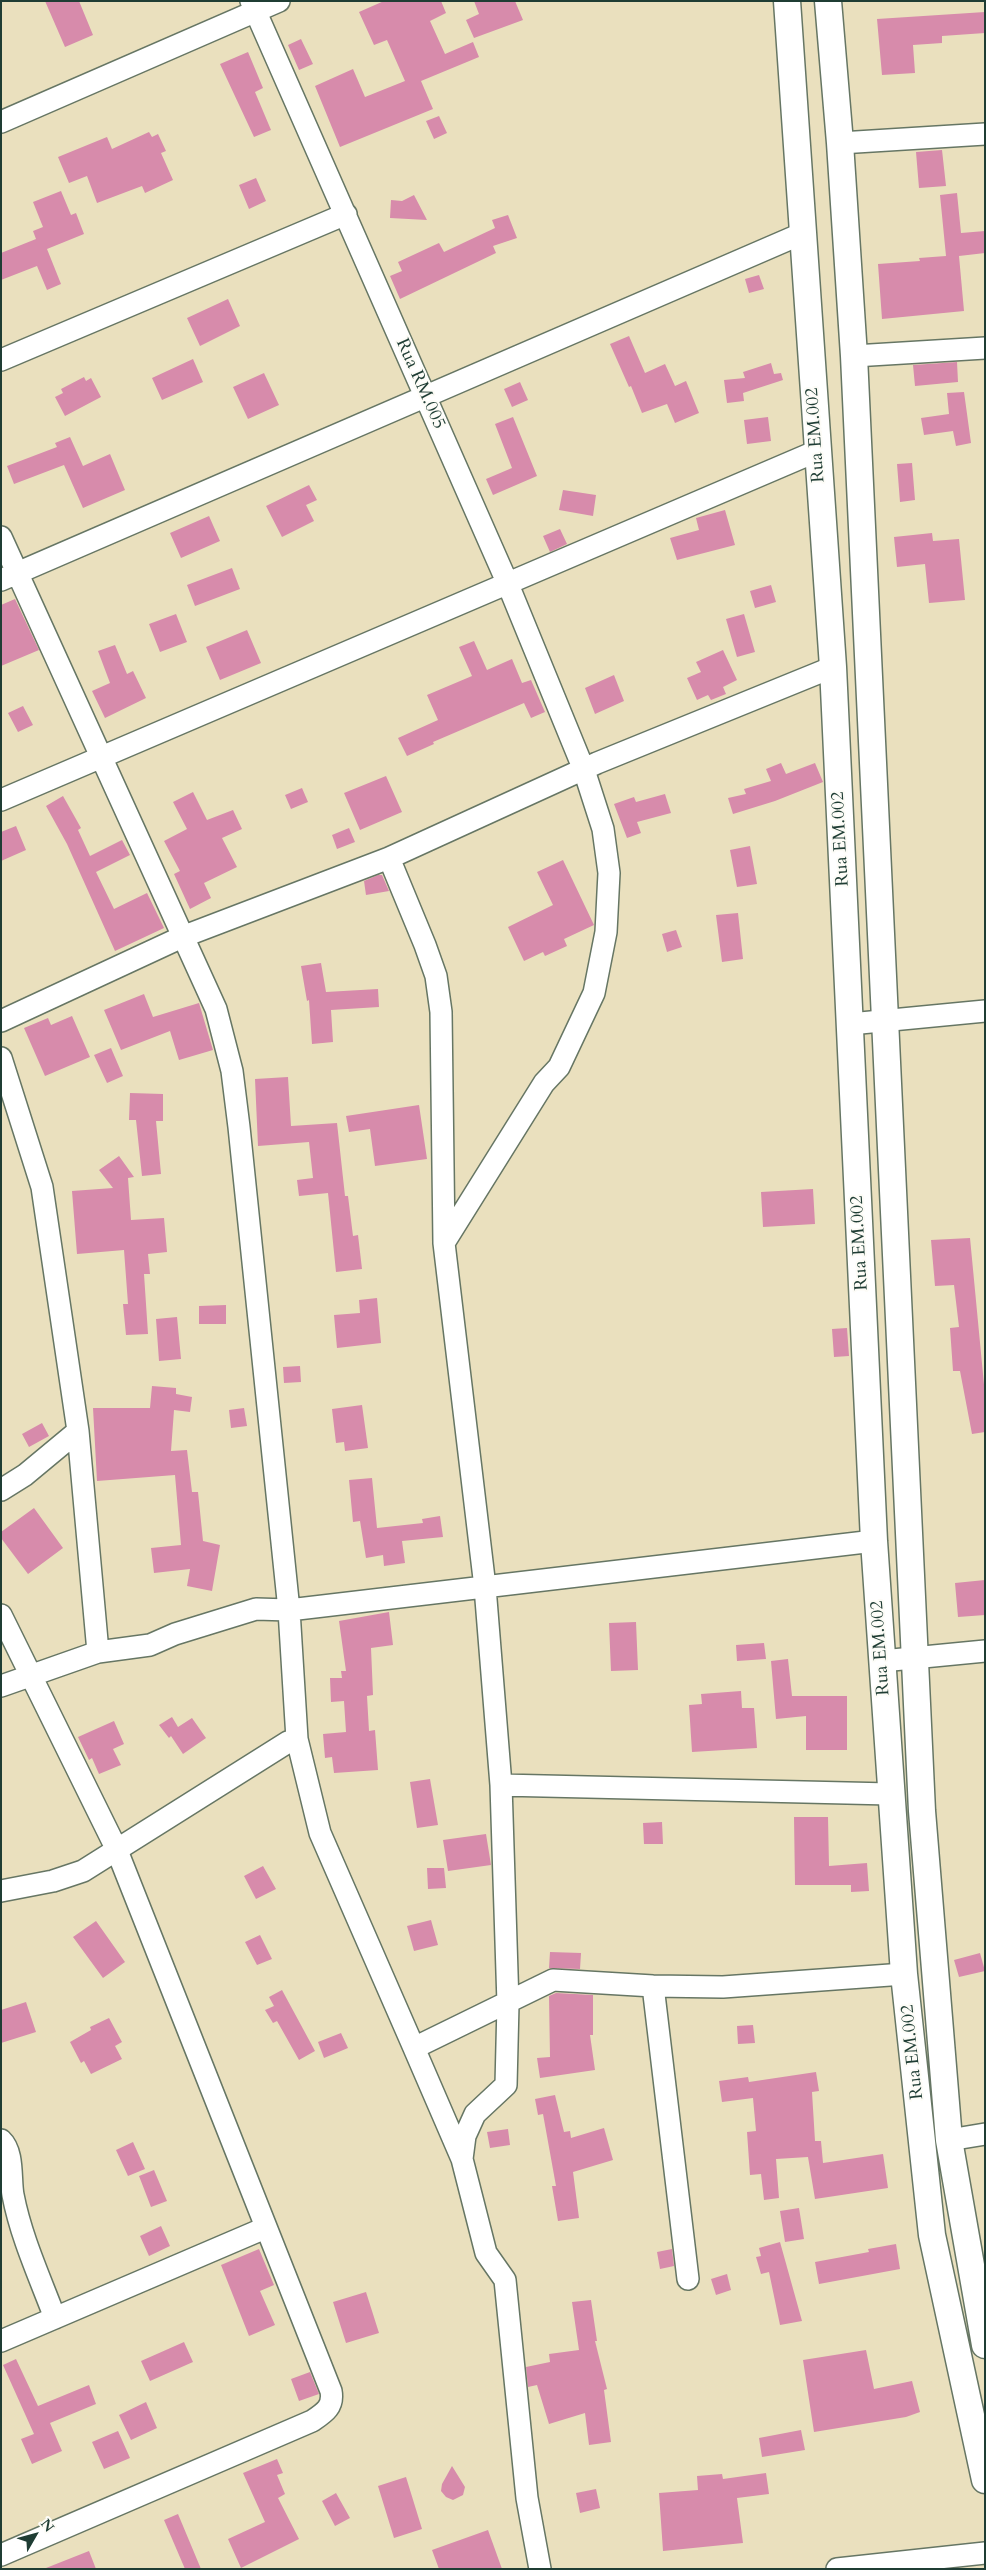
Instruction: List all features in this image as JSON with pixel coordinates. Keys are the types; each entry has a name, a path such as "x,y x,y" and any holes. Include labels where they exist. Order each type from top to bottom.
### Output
{"street":[{"path":"1,122 254,6 279,1"},
{"name":"Rua EM.002","path":"787,1 801,234 833,667 874,1541 890,1794 904,1974 932,2235 985,2480"},
{"name":"Rua EM.002","path":"828,1 840,143 854,356 922,1811 949,2140 985,2345"},
{"name":"Rua RM.005","path":"254,6 507,582 584,770 603,829 609,873 606,932 594,993 559,1067 544,1083 444,1243"},
{"path":"840,143 985,134"},
{"path":"1,360 346,214"},
{"path":"10,576 801,234"},
{"path":"854,356 985,348"},
{"path":"1,800 817,451"},
{"path":"1,538 10,576 102,756 216,1009 232,1071 289,1610 297,1739 320,1833 462,2159 486,2253 505,2280 527,2498 540,2569"},
{"path":"1,1021 182,937 389,858 584,770 833,667"},
{"path":"389,858 436,976 441,1012 444,1243 484,1587 501,1785 508,2004 506,2085 475,2114 464,2136 462,2159"},
{"path":"850,1024 885,1019 985,1011"},
{"path":"1,1058 42,1187 78,1431 98,1652"},
{"path":"1,1490 25,1476 78,1431"},
{"path":"1,1686 98,1652 150,1645 217,1620 256,1609 289,1610 874,1541"},
{"path":"1,1616 116,1848 230,2133 265,2228 331,2391 332,2399 327,2410 312,2421 1,2555"},
{"path":"882,1661 985,1651"},
{"path":"1,1891 53,1881 83,1871 116,1848 288,1742 297,1739"},
{"path":"501,1785 890,1794"},
{"path":"414,2048 508,2004 553,1980 653,1986 732,1986 904,1974"},
{"path":"653,1986 688,2279"},
{"path":"949,2140 985,2134"},
{"path":"1,2140 8,2149 13,2195 26,2241 55,2318"},
{"path":"1,2341 265,2228"},
{"path":"837,2569 985,2553"}],"building":[{"path":"45,1 79,1 93,35 65,47"},
{"path":"384,1 441,1 446,13 430,21 445,54 473,42 479,57 421,81 433,109 340,147 315,86 353,69 365,97 405,81 387,40 374,45 359,12"},
{"path":"474,1 515,1 523,20 474,38 466,20 479,14"},
{"path":"985,12 985,33 942,36 942,43 913,45 915,73 882,75 877,19"},
{"path":"301,39 313,64 299,70 288,45"},
{"path":"248,52 263,88 255,92 271,130 254,137 220,64"},
{"path":"439,116 447,133 434,139 426,121"},
{"path":"149,132 152,137 158,134 166,151 161,153 173,180 145,193 142,186 97,203 87,176 69,183 58,157 107,137 112,149"},
{"path":"942,150 946,186 919,188 916,152"},
{"path":"256,178 266,201 249,209 239,185"},
{"path":"61,191 71,215 76,213 84,234 47,249 61,284 47,290 37,266 1,280 1,253 36,239 33,231 43,227 33,202"},
{"path":"957,193 961,233 985,231 985,253 959,256 964,311 882,319 878,264 920,261 919,258 946,256 940,195"},
{"path":"414,195 427,220 390,218 391,200 402,201"},
{"path":"508,215 517,238 493,246 496,253 400,299 390,276 402,271 398,262 439,243 444,252 495,228 492,220"},
{"path":"759,275 764,289 749,293 745,279"},
{"path":"228,299 240,326 200,346 187,318"},
{"path":"629,336 645,373 665,364 675,386 686,381 699,413 675,423 667,404 642,413 610,344"},
{"path":"193,359 203,382 162,400 152,378"},
{"path":"957,362 958,382 915,386 913,365"},
{"path":"771,363 774,374 781,373 783,380 743,393 744,401 727,403 724,380 745,378 743,372"},
{"path":"264,373 279,405 248,419 233,387"},
{"path":"84,377 86,381 91,378 101,397 65,416 55,397 63,393 61,389"},
{"path":"520,382 528,400 512,407 504,389"},
{"path":"964,392 971,443 956,446 953,431 924,435 921,418 949,414 947,393"},
{"path":"513,417 537,476 493,495 486,479 512,468 495,424"},
{"path":"768,417 771,441 747,444 744,420"},
{"path":"70,437 83,466 110,454 125,490 83,508 64,465 14,484 7,466 57,447 55,443"},
{"path":"912,463 915,500 900,502 897,464"},
{"path":"309,485 317,500 306,505 314,521 282,537 266,506"},
{"path":"563,490 596,495 593,516 559,510"},
{"path":"725,510 735,545 677,560 670,538 699,530 696,518"},
{"path":"209,516 220,541 181,558 170,533"},
{"path":"560,529 567,544 550,552 543,536"},
{"path":"932,533 933,541 959,539 965,600 929,603 925,564 897,567 894,537"},
{"path":"232,568 240,589 195,606 187,585"},
{"path":"771,585 776,602 755,608 750,591"},
{"path":"15,599 39,650 1,666 1,605"},
{"path":"176,614 187,642 160,652 149,624"},
{"path":"744,614 755,652 737,657 726,619"},
{"path":"247,630 261,663 220,680 206,647"},
{"path":"474,641 487,670 512,659 522,683 531,680 545,712 531,718 524,703 433,742 434,744 407,756 398,738 438,720 427,695 472,676 459,647"},
{"path":"115,645 127,674 133,671 146,698 105,718 92,691 110,683 98,651"},
{"path":"723,650 737,680 723,687 726,694 711,700 708,695 697,700 687,678 701,672 696,662"},
{"path":"614,675 624,701 595,714 585,688"},
{"path":"23,706 33,725 18,732 8,713"},
{"path":"781,763 786,774 815,763 823,782 775,801 733,814 728,798 746,794 744,789 771,781 766,769"},
{"path":"386,776 402,812 360,830 344,793"},
{"path":"302,788 308,802 291,809 285,795"},
{"path":"193,792 207,820 233,810 242,829 222,838 237,867 204,883 211,898 190,909 174,874 180,871 164,841 187,829 173,802"},
{"path":"665,794 671,813 637,822 641,833 627,838 614,804 634,797 636,802"},
{"path":"63,796 81,828 78,830 90,856 122,840 130,855 96,872 114,909 147,893 164,928 115,951 67,844 46,806"},
{"path":"16,826 26,850 1,861 1,832"},
{"path":"349,828 355,842 337,849 332,835"},
{"path":"750,846 757,884 737,887 730,850"},
{"path":"563,860 594,925 564,939 567,946 545,956 543,952 524,961 508,927 553,905 537,872"},
{"path":"382,875 389,891 366,895 364,881"},
{"path":"738,913 743,959 722,962 716,915"},
{"path":"676,930 682,947 667,952 662,934"},
{"path":"321,963 326,992 378,989 379,1007 331,1010 333,1042 312,1044 309,1000 307,1001 301,966"},
{"path":"144,994 153,1017 199,1003 213,1050 179,1060 170,1031 121,1050 104,1010"},
{"path":"72,1016 90,1057 45,1076 24,1028 48,1018 51,1025"},
{"path":"111,1048 123,1076 107,1083 94,1055"},
{"path":"288,1077 291,1126 337,1123 345,1196 348,1196 353,1236 358,1235 362,1269 336,1272 328,1193 299,1196 297,1180 313,1178 309,1142 258,1146 255,1079"},
{"path":"130,1093 163,1094 163,1121 156,1121 161,1174 142,1176 136,1120 129,1120"},
{"path":"419,1105 427,1159 375,1166 370,1129 349,1132 346,1116"},
{"path":"119,1156 134,1177 128,1178 131,1220 164,1218 167,1252 148,1254 150,1274 144,1274 148,1334 126,1335 123,1304 128,1304 124,1250 77,1254 72,1191 113,1188 99,1170"},
{"path":"813,1189 815,1224 763,1227 761,1192"},
{"path":"970,1238 985,1395 985,1432 972,1434 960,1371 953,1371 950,1328 959,1327 954,1285 935,1286 931,1240"},
{"path":"377,1298 381,1343 337,1348 334,1315 360,1313 359,1300"},
{"path":"226,1305 226,1324 199,1324 199,1306"},
{"path":"177,1317 181,1359 159,1361 156,1319"},
{"path":"847,1328 849,1356 834,1357 832,1329"},
{"path":"300,1366 301,1382 284,1383 283,1367"},
{"path":"152,1386 176,1388 176,1394 192,1397 190,1412 174,1410 171,1451 187,1450 192,1492 198,1492 203,1541 220,1545 212,1591 187,1586 190,1569 154,1573 151,1548 181,1545 175,1475 97,1481 93,1408 150,1408"},
{"path":"362,1405 368,1448 345,1451 344,1442 336,1443 332,1409"},
{"path":"244,1408 247,1426 231,1428 229,1410"},
{"path":"42,1423 49,1436 29,1447 22,1434"},
{"path":"372,1478 377,1528 423,1523 422,1519 440,1516 443,1537 402,1541 405,1563 384,1566 383,1555 366,1558 360,1521 353,1522 349,1480"},
{"path":"34,1508 63,1548 28,1574 1,1538 1,1532"},
{"path":"985,1580 985,1615 958,1617 955,1583"},
{"path":"389,1612 393,1645 371,1648 373,1695 367,1696 369,1731 375,1730 378,1770 334,1773 332,1757 325,1758 323,1734 346,1732 344,1701 331,1702 330,1678 342,1678 341,1671 346,1671 339,1621"},
{"path":"636,1622 638,1670 611,1671 609,1623"},
{"path":"764,1643 766,1659 737,1661 736,1645"},
{"path":"788,1659 792,1696 847,1696 847,1750 806,1750 806,1716 776,1719 771,1661"},
{"path":"741,1691 742,1708 754,1708 757,1748 692,1752 689,1705 702,1704 701,1694"},
{"path":"172,1717 178,1727 192,1718 206,1738 183,1754 171,1736 169,1738 159,1725"},
{"path":"114,1721 124,1744 113,1749 121,1765 99,1774 92,1758 89,1760 78,1737"},
{"path":"430,1779 438,1825 417,1828 410,1782"},
{"path":"794,1817 828,1817 829,1866 867,1863 869,1891 851,1892 851,1885 795,1885"},
{"path":"662,1822 663,1844 644,1844 643,1823"},
{"path":"486,1834 491,1865 448,1871 443,1840"},
{"path":"263,1866 276,1889 256,1899 244,1876"},
{"path":"427,1868 444,1868 446,1888 428,1889"},
{"path":"431,1920 438,1945 414,1951 407,1926"},
{"path":"96,1921 125,1962 103,1978 73,1937"},
{"path":"260,1935 272,1959 257,1965 245,1942"},
{"path":"550,1952 581,1953 580,1969 549,1968"},
{"path":"980,1953 985,1971 959,1977 954,1960"},
{"path":"282,1990 315,2051 299,2060 277,2021 273,2023 265,2010 274,2006 269,1997"},
{"path":"556,1993 593,1995 593,2035 590,2035 595,2070 540,2078 537,2058 550,2057 549,1996"},
{"path":"26,2002 36,2032 1,2043 1,2010"},
{"path":"109,2018 122,2042 115,2046 122,2059 91,2074 84,2061 81,2063 70,2042 91,2030 90,2027"},
{"path":"753,2025 755,2043 738,2044 737,2026"},
{"path":"341,2033 348,2048 324,2058 318,2042"},
{"path":"816,2072 819,2091 812,2092 815,2141 821,2141 823,2163 883,2154 888,2188 815,2199 808,2157 776,2159 779,2198 764,2200 761,2174 750,2175 747,2132 756,2131 753,2098 722,2102 719,2081 748,2077 749,2082"},
{"path":"555,2095 564,2132 570,2131 571,2138 604,2128 613,2160 573,2172 579,2218 558,2221 552,2186 556,2186 543,2114 538,2115 535,2099"},
{"path":"508,2129 510,2145 490,2148 487,2132"},
{"path":"133,2142 145,2169 128,2176 116,2150"},
{"path":"154,2170 167,2201 151,2207 139,2176"},
{"path":"799,2208 804,2239 785,2242 780,2211"},
{"path":"161,2226 170,2246 149,2256 140,2236"},
{"path":"780,2242 802,2321 780,2325 769,2272 761,2274 756,2257 761,2256 759,2248"},
{"path":"896,2244 900,2269 819,2284 815,2262 869,2252 868,2249"},
{"path":"259,2249 274,2285 260,2291 275,2325 249,2336 221,2265"},
{"path":"672,2249 674,2266 660,2269 657,2252"},
{"path":"727,2274 731,2290 716,2295 711,2279"},
{"path":"366,2292 379,2333 346,2343 333,2302"},
{"path":"591,2300 597,2341 595,2341 607,2389 604,2390 611,2442 589,2445 585,2413 549,2424 537,2385 528,2387 526,2367 550,2362 549,2354 579,2350 572,2302"},
{"path":"184,2342 193,2362 150,2381 141,2361"},
{"path":"866,2350 874,2389 912,2381 920,2412 906,2417 814,2432 803,2360"},
{"path":"16,2359 38,2406 89,2385 96,2404 50,2423 62,2451 32,2464 21,2439 34,2434 3,2365"},
{"path":"310,2372 319,2394 299,2401 291,2379"},
{"path":"146,2402 157,2428 131,2440 119,2415"},
{"path":"801,2430 805,2450 762,2457 759,2438"},
{"path":"118,2431 130,2458 104,2469 92,2442"},
{"path":"277,2459 283,2473 277,2475 285,2494 278,2498 299,2539 241,2568 228,2539 265,2522 243,2473"},
{"path":"452,2466 465,2487 463,2495 453,2500 446,2497 441,2491 442,2484"},
{"path":"766,2473 769,2494 737,2498 743,2543 663,2551 659,2493 698,2490 697,2476 722,2474 723,2479"},
{"path":"406,2477 422,2529 394,2538 378,2486"},
{"path":"596,2489 600,2508 580,2513 576,2493"},
{"path":"336,2493 350,2518 335,2526 322,2501"},
{"path":"178,2514 201,2569 185,2569 164,2520"},
{"path":"488,2530 502,2569 439,2569 432,2550"},
{"path":"89,2551 96,2569 46,2568"}]}
